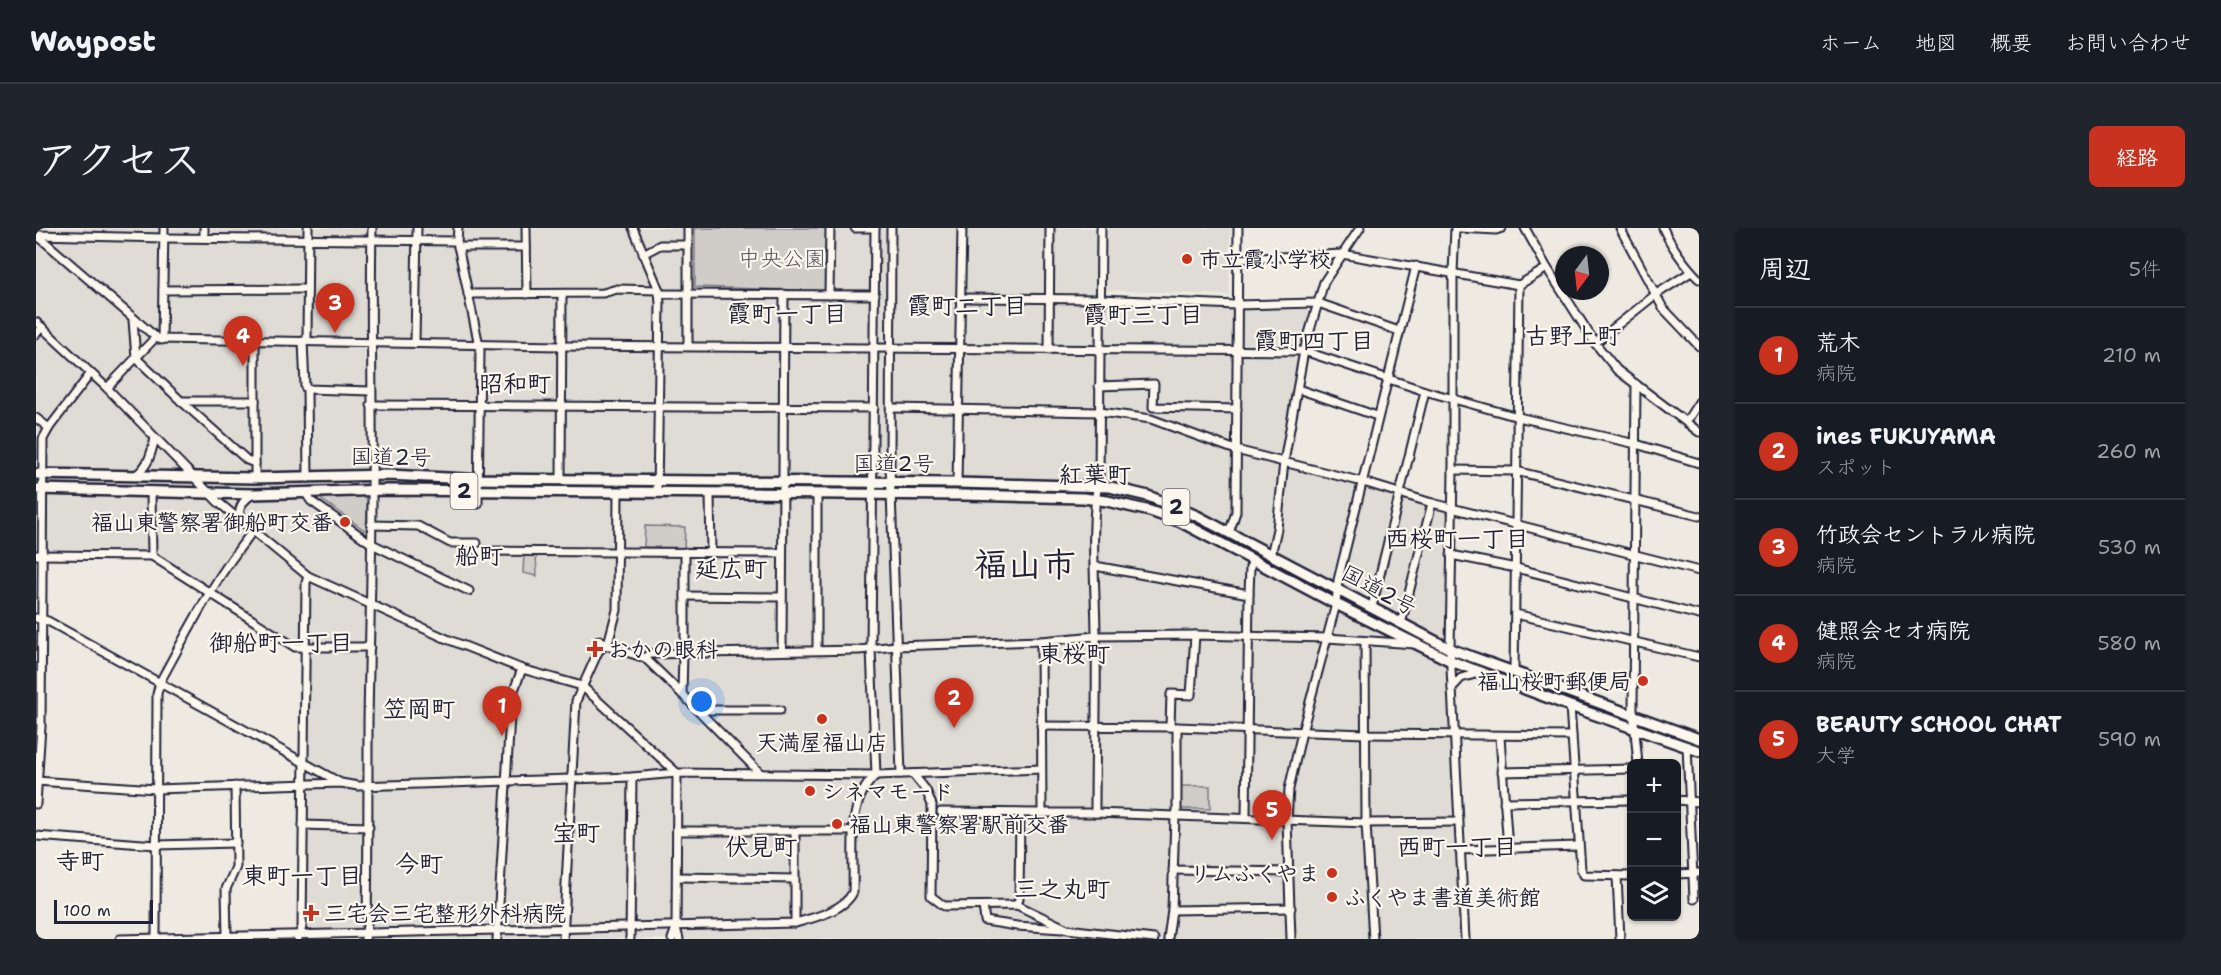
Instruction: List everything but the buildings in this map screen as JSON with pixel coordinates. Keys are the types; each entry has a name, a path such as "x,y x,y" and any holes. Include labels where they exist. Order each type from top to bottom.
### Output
{"highway":[{"name":"国道2号","path":"40,474 194,478 372,476 782,483 1098,485 1148,496 1197,516 1449,649 1699,739"},
{"name":"国道2号","path":"40,489 253,494 478,491 963,495 1096,500 1150,511 1181,522 1450,661 1699,751"}],"street":[{"path":"107,388 136,358 159,339 164,228"},
{"path":"204,228 204,238"},
{"path":"265,228 265,239"},
{"path":"308,228 304,387 307,389 308,478"},
{"path":"365,936 369,827 372,544 372,228"},
{"path":"415,343 417,228"},
{"path":"458,228 458,244 480,350 478,504"},
{"path":"526,228 527,294"},
{"path":"633,228 659,292 657,493"},
{"path":"688,228 688,346"},
{"path":"829,295 830,228"},
{"path":"855,228 875,228 871,649 876,775"},
{"path":"891,228 891,483 901,774"},
{"path":"957,483 962,228"},
{"path":"1049,350 1050,228"},
{"path":"1095,813 1095,566 1096,500 1099,477 1101,228"},
{"path":"1229,533 1236,512 1238,228"},
{"path":"1271,555 1277,529 1284,462 1304,351 1324,282 1360,228"},
{"path":"1455,228 1449,649 1465,939"},
{"path":"1460,228 1496,230 1502,228"},
{"path":"1525,228 1546,268 1595,343 1617,370 1699,432"},
{"path":"1620,228 1663,308 1699,346"},
{"path":"1663,228 1691,272 1699,279"},
{"path":"37,236 417,241 526,247"},
{"path":"37,236 159,339 561,346 1304,351 1453,399 1518,417 1636,444 1699,463"},
{"path":"643,254 660,245 688,245"},
{"path":"1237,259 1342,254 1519,285 1546,268"},
{"path":"1291,939 1287,820 1289,789 1336,604 1337,590 1377,416 1416,266"},
{"path":"1595,343 1655,295 1691,272"},
{"path":"1514,672 1519,285"},
{"path":"163,290 307,289"},
{"path":"468,294 603,293 617,289 688,294 875,295"},
{"path":"561,479 562,294"},
{"path":"782,651 784,294"},
{"path":"961,298 1100,299 1236,305 1318,303 1399,331"},
{"path":"134,320 136,358 247,460 255,463"},
{"path":"36,334 39,324 107,388 218,502 308,576 447,639 522,669 582,686 677,773 676,927 679,939"},
{"path":"255,341 255,478"},
{"path":"36,804 40,474 43,439 91,373"},
{"path":"1100,386 1154,384 1153,406 1237,409"},
{"path":"1636,384 1633,641 1634,727 1637,759"},
{"path":"307,389 371,390"},
{"path":"1298,389 1377,416"},
{"path":"1372,607 1425,391"},
{"path":"181,401 255,401"},
{"path":"1686,422 1699,402"},
{"path":"371,405 874,408"},
{"path":"892,408 1100,412 1151,419 1236,450 1699,571"},
{"path":"36,418 49,428"},
{"path":"136,475 149,461 155,438"},
{"path":"1453,470 1516,471 1699,516"},
{"path":"151,491 152,556"},
{"path":"305,492 311,501 372,544 469,591"},
{"path":"563,939 576,701 603,642 609,640 617,610 618,493"},
{"path":"710,493 711,553"},
{"path":"241,521 239,512 241,505 253,494"},
{"path":"817,494 817,650"},
{"path":"1401,624 1432,503"},
{"path":"371,525 418,526 450,543 477,547 618,552 782,553"},
{"path":"156,938 157,694 160,682 209,593 229,560 253,531"},
{"path":"682,694 685,552"},
{"path":"39,555 152,556 295,647 370,647"},
{"path":"1451,555 1516,568 1699,615"},
{"path":"1246,818 1249,594 1250,567 1254,560"},
{"path":"1095,566 1249,594"},
{"path":"299,937 302,927 304,647 308,576"},
{"path":"685,596 782,597"},
{"path":"1515,614 1699,657"},
{"path":"39,618 160,682 341,783"},
{"path":"645,658 649,654 871,649 896,646 1041,641 1096,636 1195,635 1326,638 1417,645"},
{"path":"1168,939 1172,910 1177,811 1170,694 1191,694 1195,635"},
{"path":"1365,640 1366,823 1373,939"},
{"path":"1041,641 1042,813"},
{"path":"603,642 645,658 760,773"},
{"path":"497,935 511,698 522,669"},
{"path":"1452,688 1461,678 1481,672"},
{"path":"1570,706 1581,870 1584,875 1627,876"},
{"path":"698,710 780,710"},
{"path":"1041,726 1173,727 1366,734 1572,736"},
{"path":"1500,736 1508,849"},
{"path":"1687,746 1696,873 1694,899"},
{"path":"37,782 156,789 507,781 632,777 677,773 876,775 1041,769"},
{"path":"1502,772 1627,769"},
{"path":"913,774 926,790 932,805 932,896 944,906 1017,905 1068,929"},
{"path":"120,939 430,933 497,935 564,929 795,923 812,918 850,899 853,892 855,810 869,781 876,775"},
{"path":"630,939 632,777"},
{"path":"226,936 226,889 236,867 235,786"},
{"path":"1504,802 1627,800"},
{"path":"1681,800 1699,802"},
{"path":"941,812 1095,813 1366,823 1457,822"},
{"path":"1017,905 1019,899 1020,813"},
{"path":"303,825 369,827"},
{"path":"677,831 853,831"},
{"path":"795,832 795,923"},
{"path":"36,836 156,845 236,843"},
{"path":"1459,850 1578,846"},
{"path":"1173,870 1289,872"},
{"path":"1681,874 1696,873"},
{"path":"1617,876 1620,939"},
{"path":"677,878 794,879"},
{"path":"983,906 985,921 1154,939"},
{"path":"1172,910 1291,908"},
{"path":"672,939 676,927"}],"shaded area":[{"path":"36,228 1104,228 1104,296 1240,306 1320,302 1302,361 1286,464 1452,511 1452,688 1465,939 296,939 304,651 155,556 36,553"},
{"path":"1108,228 1230,228 1229,295 1106,290"}],"green space":[{"name":"中央公園","path":"695,228 826,228 825,291 695,287"},
{"path":"315,495 368,496 366,531"},
{"path":"645,526 685,527 684,548 644,547"},
{"path":"524,554 536,554 537,576 523,573"},
{"path":"1181,786 1210,786 1210,809 1180,809"}],"place":[{"name":"市立霞小学校","path":"1187,259"},
{"name":"竹政会セントラル病院","path":"335,333"},
{"name":"健照会セオ病院","path":"243,366"},
{"name":"福山東警察署御船町交番","path":"345,522"},
{"name":"おかの眼科","path":"595,649"},
{"name":"福山桜町郵便局","path":"1643,681"},
{"name":"天満屋福山店","path":"822,719"},
{"name":"ines FUKUYAMA","path":"954,728"},
{"name":"荒木","path":"502,736"},
{"name":"シネマモード","path":"810,791"},
{"name":"福山東警察署駅前交番","path":"837,824"},
{"name":"BEAUTY SCHOOL CHAT","path":"1272,840"},
{"name":"リムふくやま","path":"1332,873"},
{"name":"ふくやま書道美術館","path":"1332,897"},
{"name":"三宅会三宅整形外科病院","path":"311,913"}],"district":[{"name":"霞町二丁目","path":"967,306"},
{"name":"霞町一丁目","path":"787,314"},
{"name":"霞町三丁目","path":"1143,315"},
{"name":"古野上町","path":"1573,336"},
{"name":"霞町四丁目","path":"1314,341"},
{"name":"昭和町","path":"515,384"},
{"name":"紅葉町","path":"1095,475"},
{"name":"西桜町一丁目","path":"1457,539"},
{"name":"船町","path":"479,556"},
{"name":"福山市","path":"1025,564"},
{"name":"延広町","path":"731,569"},
{"name":"御船町一丁目","path":"281,643"},
{"name":"東桜町","path":"1074,654"},
{"name":"笠岡町","path":"419,709"},
{"name":"宝町","path":"576,833"},
{"name":"伏見町","path":"761,847"},
{"name":"西町一丁目","path":"1457,847"},
{"name":"寺町","path":"80,861"},
{"name":"今町","path":"419,864"},
{"name":"東町一丁目","path":"302,876"},
{"name":"三之丸町","path":"1062,889"}]}
